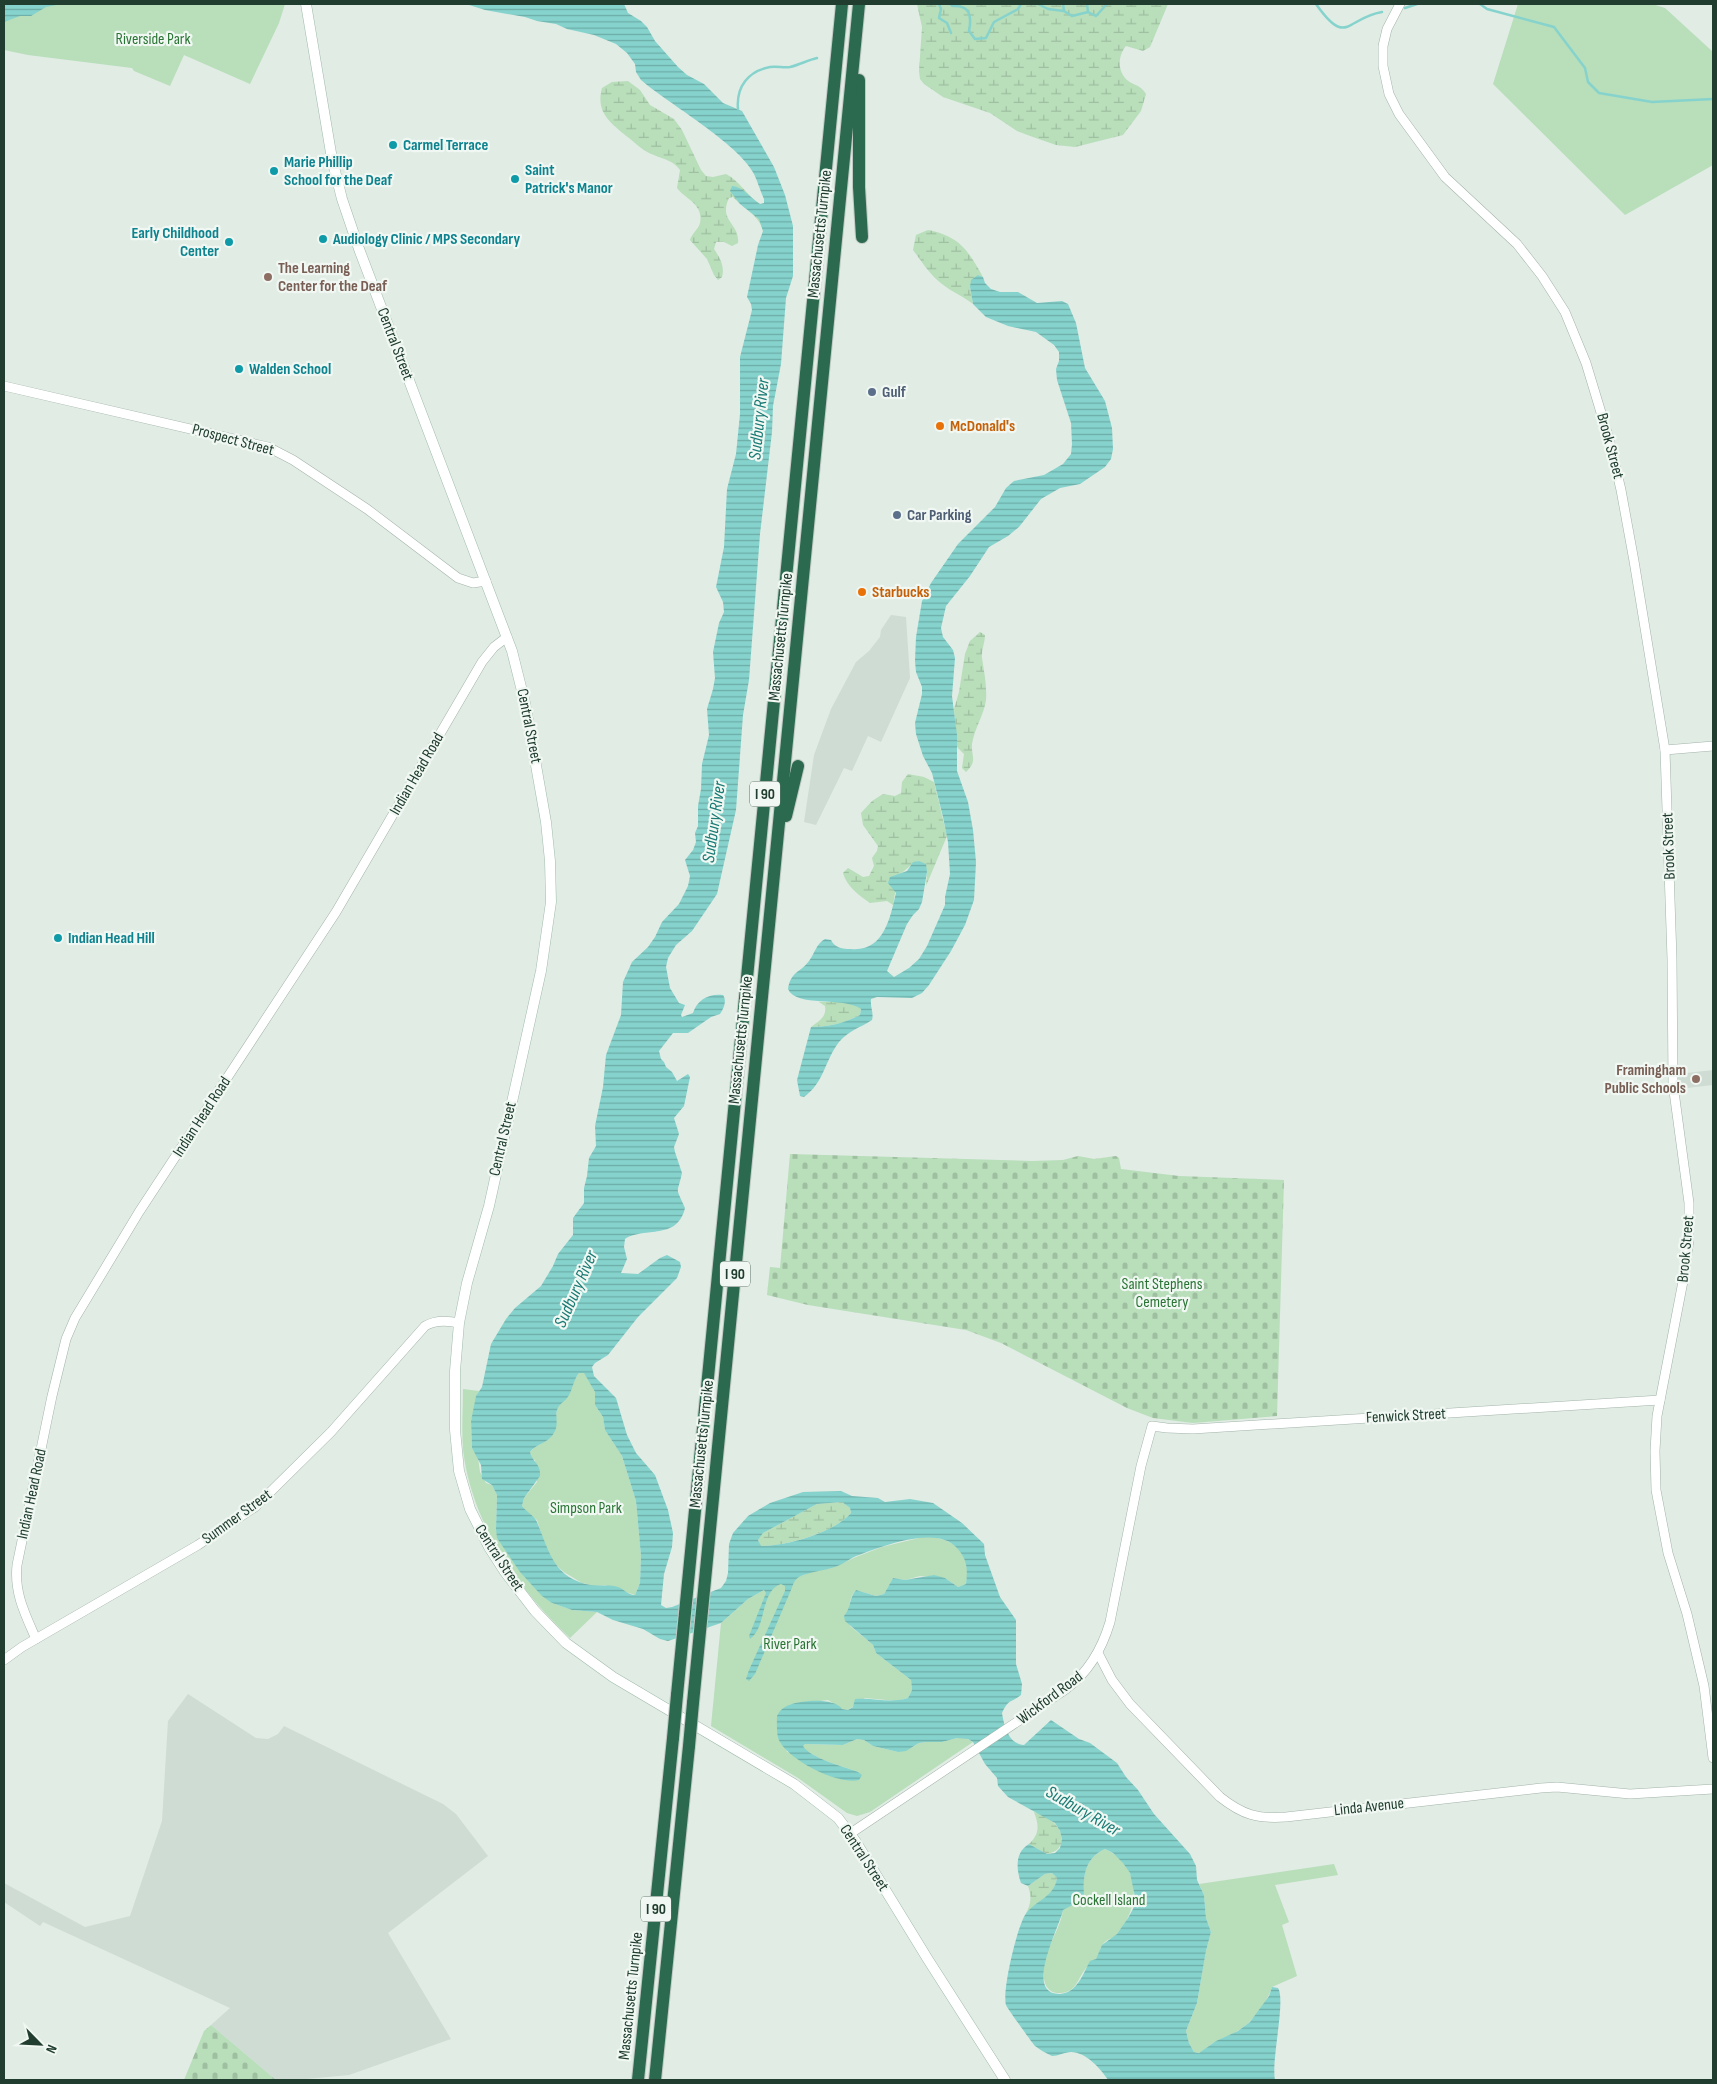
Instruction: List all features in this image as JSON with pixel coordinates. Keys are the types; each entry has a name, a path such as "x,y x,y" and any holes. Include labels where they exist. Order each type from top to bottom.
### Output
{"highway":[{"name":"Massachusetts Turnpike","path":"638,2080 842,4"},
{"name":"Massachusetts Turnpike","path":"655,2080 694,1703 860,4"},
{"path":"860,4 859,187 862,237"},
{"path":"775,863 798,766"}],"main road":[{"name":"Central Street","path":"306,4 332,159 342,199 359,249 507,637 525,703 546,822 551,868 550,916 538,988 489,1206 467,1283 459,1322 454,1417 460,1471 476,1522 489,1547 514,1584 545,1622 566,1643 589,1661 794,1784 828,1809 851,1834 1005,2080"}],"street":[{"name":"Brook Street","path":"1400,4 1387,29 1382,56 1386,85 1394,104 1445,177 1517,244 1542,276 1570,323 1586,363 1609,438 1621,490 1665,750 1672,968 1673,1084 1687,1177 1690,1215 1685,1271 1660,1400 1655,1451 1659,1511 1671,1567 1687,1614 1704,1686 1713,1758"},
{"name":"Prospect Street","path":"4,386 268,447 293,460 374,514 458,578 473,583 486,581"},
{"name":"Indian Head Road","path":"36,1639 17,1594 17,1565 54,1388 66,1339 75,1318 140,1212 336,912 482,662 494,647 507,637"},
{"path":"1665,750 1713,746"},
{"name":"Summer Street","path":"4,1660 36,1639 198,1545 249,1512 272,1493 331,1432 425,1326 432,1322 440,1321 459,1322"},
{"name":"Fenwick Street","path":"1152,1426 1192,1429 1660,1400"},
{"name":"Wickford Road","path":"851,1834 1076,1682 1098,1653 1104,1642 1112,1616 1142,1460 1152,1426"},
{"name":"Linda Avenue","path":"1098,1653 1112,1680 1145,1720 1220,1797 1232,1806 1254,1817 1286,1817 1557,1787 1630,1794 1713,1789"}],"shaded area":[{"path":"891,615 906,617 910,678 881,742 868,736 852,771 844,768 816,825 804,822 814,755 831,709 856,662 869,651 880,637 881,630"},
{"name":"Framingham Public Schools","path":"1713,1070 1713,1085 1678,1089 1678,1074"},
{"path":"188,1694 256,1738 268,1739 278,1734 284,1726 443,1804 456,1814 488,1856 388,1933 451,2039 349,2075 276,2080 211,2025 230,2008 43,1922 40,1926 4,1902 4,1883 85,1927 130,1916 162,1821 168,1721"}],"green space":[{"name":"Riverside Park","path":"4,4 285,4 279,23 250,84 184,55 170,86 134,71 132,68 28,55 4,50"},
{"path":"917,4 1168,4 1150,47 1143,51 1126,46 1121,54 1120,68 1124,76 1146,94 1141,111 1123,135 1075,147 1056,145 1017,131 990,113 943,97 924,84 920,79 919,71 922,27"},
{"path":"1518,4 1652,4 1665,8 1713,52 1713,165 1625,215 1493,84"},
{"path":"628,81 640,90 650,105 674,119 682,130 701,170 706,176 713,177 726,174 755,201 764,204 763,231 755,217 733,197 729,198 726,212 738,236 738,243 732,246 724,242 716,242 714,249 723,269 722,277 718,280 707,259 690,240 700,223 700,216 697,206 677,188 680,170 672,162 641,148 611,123 603,111 600,97 602,88 612,82"},
{"path":"928,230 955,240 978,267 983,277 978,275 970,287 973,304 938,280 926,268 913,250 916,235"},
{"path":"980,632 985,635 982,655 986,700 973,738 973,762 966,772 962,768 964,754 957,747 954,709 959,692 965,654 970,641"},
{"path":"908,774 924,777 934,782 947,836 926,886 927,872 919,861 913,863 898,875 893,905 887,901 870,903 850,887 843,873 848,868 863,877 869,876 874,866 872,858 878,846 863,825 861,813 872,801 883,794 895,796 901,793 902,782"},
{"path":"819,1002 844,1002 856,1005 861,1009 860,1015 836,1024 811,1027 825,1013 825,1006"},
{"name":"Saint Stephens Cemetery","path":"790,1154 1032,1161 1063,1160 1078,1156 1094,1159 1116,1156 1119,1158 1121,1169 1179,1176 1284,1180 1277,1416 1193,1423 1153,1418 1127,1408 1001,1343 966,1330 808,1305 767,1295 770,1267 780,1268"},
{"name":"Simpson Park","path":"579,1373 585,1373 595,1392 595,1405 603,1417 605,1430 622,1456 636,1501 641,1556 640,1583 635,1595 605,1585 596,1586 582,1583 564,1572 548,1554 537,1520 525,1511 522,1506 524,1498 537,1482 535,1460 531,1458 530,1452 549,1439 554,1433 557,1409"},
{"path":"463,1389 479,1391 471,1421 472,1448 478,1458 480,1472 486,1483 492,1485 497,1495 496,1529 552,1603 572,1610 597,1612 570,1638 533,1599 517,1578 489,1533 478,1508 464,1457 462,1432"},
{"path":"842,1502 850,1508 851,1513 833,1527 796,1541 760,1546 758,1539 763,1533 817,1504"},
{"name":"River Park","path":"927,1536 946,1541 960,1550 967,1564 966,1584 958,1587 945,1578 920,1576 905,1580 893,1578 884,1594 876,1596 856,1590 851,1598 849,1607 850,1626 873,1645 876,1653 911,1680 912,1690 908,1698 897,1701 865,1698 848,1710 842,1709 828,1700 789,1705 777,1722 787,1752 859,1772 820,1758 802,1746 805,1744 843,1745 857,1739 864,1740 873,1746 898,1752 919,1743 942,1742 964,1737 973,1742 870,1812 857,1816 847,1813 798,1778 711,1726 721,1623 748,1599 764,1590 814,1571 832,1568 882,1547"},
{"path":"1034,1812 1051,1820 1059,1829 1062,1842 1057,1850 1047,1854 1029,1844 1035,1837 1038,1829"},
{"name":"Cockell Island","path":"1105,1849 1117,1856 1126,1866 1131,1877 1134,1888 1130,1913 1116,1935 1103,1945 1098,1956 1087,1967 1076,1985 1064,1993 1054,1992 1048,1989 1045,1983 1043,1973 1046,1954 1058,1928 1063,1910 1084,1895 1085,1874 1089,1862"},
{"path":"1334,1864 1338,1875 1275,1885 1289,1922 1282,1925 1297,1976 1272,1987 1258,2013 1248,2024 1199,2053 1194,2052 1186,2031 1197,2003 1211,1932 1206,1918 1204,1895 1199,1884"},
{"path":"1052,1873 1057,1878 1053,1889 1026,1914 1030,1900 1028,1886 1045,1874"},
{"path":"211,2025 276,2080 184,2080 204,2031"}],"water":[{"path":"4,4 62,4 46,7 31,16 20,16 4,22"},
{"name":"Sudbury River","path":"466,4 624,4 628,13 647,27 655,41 678,67 687,75 704,84 723,103 742,111 774,167 785,195 793,226 793,276 786,298 781,364 773,406 772,432 760,534 749,680 743,715 736,810 717,894 692,931 676,945 668,958 666,967 670,988 679,1003 685,1005 682,1017 693,1013 697,1004 708,996 723,995 725,1000 720,1014 711,1017 688,1033 673,1033 659,1051 661,1059 677,1081 688,1074 690,1077 684,1106 674,1118 679,1134 674,1147 682,1173 678,1190 685,1208 681,1218 668,1229 633,1235 625,1239 624,1247 627,1259 621,1273 638,1274 667,1255 680,1262 681,1267 677,1278 638,1317 608,1355 592,1367 594,1376 616,1398 627,1435 636,1453 655,1475 668,1510 673,1533 672,1547 664,1574 661,1605 666,1608 672,1607 721,1588 726,1581 728,1573 729,1544 733,1533 748,1516 770,1503 803,1492 841,1491 852,1496 878,1498 885,1502 910,1499 933,1503 962,1523 984,1544 985,1555 1000,1597 1016,1620 1016,1664 1022,1684 1021,1695 1008,1703 1002,1713 1008,1733 1014,1741 1024,1745 1051,1720 1079,1739 1090,1743 1117,1763 1154,1814 1190,1854 1196,1866 1197,1880 1204,1895 1206,1918 1211,1932 1197,2003 1186,2031 1189,2043 1194,2052 1199,2053 1216,2041 1238,2031 1250,2022 1269,1996 1272,1987 1278,1988 1280,1995 1280,2017 1274,2071 1275,2080 1108,2080 1097,2066 1082,2055 1071,2052 1052,2056 1035,2046 1006,2005 1006,1986 1018,1932 1025,1915 1048,1895 1055,1885 1057,1878 1052,1873 1045,1874 1028,1886 1021,1883 1018,1861 1021,1851 1029,1844 1047,1854 1055,1853 1060,1848 1062,1839 1055,1823 1008,1797 998,1786 997,1778 985,1764 973,1742 968,1739 957,1738 942,1742 919,1743 906,1751 898,1752 873,1746 864,1740 857,1739 843,1745 805,1744 803,1746 820,1758 862,1775 859,1780 850,1781 828,1775 804,1764 794,1757 780,1742 777,1733 777,1716 782,1709 791,1705 806,1701 824,1701 848,1710 853,1707 855,1699 901,1700 908,1698 912,1690 911,1680 876,1653 873,1645 845,1621 844,1616 856,1590 876,1596 884,1594 893,1578 905,1580 934,1575 945,1578 958,1587 966,1584 967,1569 965,1560 957,1548 948,1541 936,1538 922,1538 893,1543 856,1556 835,1567 799,1577 794,1583 755,1674 749,1681 746,1679 749,1670 785,1591 785,1586 781,1584 774,1588 770,1594 766,1601 759,1626 750,1639 749,1636 766,1593 764,1590 748,1599 721,1623 668,1641 660,1639 643,1629 613,1620 597,1612 572,1610 552,1603 542,1596 520,1572 497,1538 497,1495 492,1485 482,1479 481,1465 472,1448 471,1421 476,1396 482,1387 491,1344 515,1308 541,1286 558,1254 573,1235 573,1218 584,1203 584,1188 589,1158 596,1146 595,1126 603,1087 606,1055 621,1015 623,982 632,962 648,947 662,922 679,904 688,886 690,876 685,860 693,850 696,842 695,833 698,826 702,764 709,735 707,709 715,678 713,652 719,623 724,612 723,602 716,587 724,547 727,489 736,454 740,414 740,357 752,310 747,297 758,245 763,231 759,219 740,204 730,191 732,186 740,188 760,204 764,203 764,199 754,174 746,162 719,137 641,80 636,72 635,64 627,53 616,44 594,35 567,29 556,24 485,10","holes":["579,1373 584,1373 595,1392 595,1405 603,1417 605,1430 622,1456 636,1501 641,1556 640,1583 635,1595 617,1587 591,1585 569,1577 555,1562 536,1520 522,1506 524,1498 540,1476 538,1465 530,1452 549,1439 554,1433 557,1410 569,1396","842,1502 850,1508 851,1513 833,1527 809,1537 783,1544 761,1546 758,1540 763,1533 817,1504","1105,1849 1113,1853 1130,1873 1135,1897 1133,1909 1117,1934 1102,1945 1096,1959 1090,1961 1075,1987 1066,1993 1060,1994 1049,1991 1044,1983 1044,1972 1051,1943 1063,1910 1080,1901 1084,1895 1085,1874 1089,1862"]},
{"path":"978,275 983,277 985,283 991,289 1000,292 1018,292 1037,303 1062,301 1068,304 1076,323 1085,368 1105,401 1112,428 1113,449 1111,459 1105,467 1080,484 1060,488 1041,499 1019,527 989,547 970,576 946,606 941,628 943,637 953,650 955,658 952,696 957,735 957,771 968,802 973,830 976,862 974,900 965,925 929,985 922,993 912,998 877,997 871,999 872,1020 851,1032 839,1042 816,1085 804,1097 800,1096 797,1080 811,1027 830,1025 848,1020 860,1015 861,1009 853,1005 810,1000 793,995 788,989 791,979 806,965 818,946 825,939 831,940 839,948 851,949 871,945 878,939 888,922 896,893 888,883 890,877 907,871 913,862 919,861 926,864 927,872 922,902 907,924 887,971 894,977 919,959 927,946 945,905 950,874 948,842 932,773 923,756 916,734 915,723 922,694 915,661 916,637 922,601 931,583 958,544 995,507 1006,488 1014,481 1044,475 1063,464 1071,454 1071,423 1057,380 1056,369 1059,361 1059,352 1054,345 1036,332 1008,326 986,317 973,304 970,287 971,280"}],"waterway":[{"path":"939,4 941,9 939,18 947,23 951,33"},
{"path":"950,4 963,7 969,12 969,31 975,39 986,38 994,22 1018,9 1021,4"},
{"path":"1038,4 1048,9 1064,11 1072,16 1088,12 1096,16 1107,4"},
{"path":"1063,4 1064,11"},
{"path":"1087,4 1088,12"},
{"path":"1316,4 1334,25 1341,27 1347,27 1370,15 1382,12"},
{"path":"1405,8 1417,4"},
{"path":"1480,4 1487,9 1554,27 1585,68 1588,82 1599,93 1652,102 1713,99"},
{"path":"738,109 741,87 755,72 770,67 790,67 817,58"}],"place":[{"name":"Carmel Terrace","path":"393,145"},
{"name":"Marie Phillip School for the Deaf","path":"274,171"},
{"name":"Saint Patrick's Manor","path":"515,179"},
{"name":"Audiology Clinic / MPS Secondary","path":"323,239"},
{"name":"Early Childhood Center","path":"229,242"},
{"name":"The Learning Center for the Deaf","path":"268,277"},
{"name":"Walden School","path":"239,369"},
{"name":"Gulf","path":"872,392"},
{"name":"McDonald's","path":"940,426"},
{"name":"Car Parking","path":"897,515"},
{"name":"Starbucks","path":"862,592"},
{"name":"Indian Head Hill","path":"58,938"},
{"name":"Framingham Public Schools","path":"1696,1079"}]}
